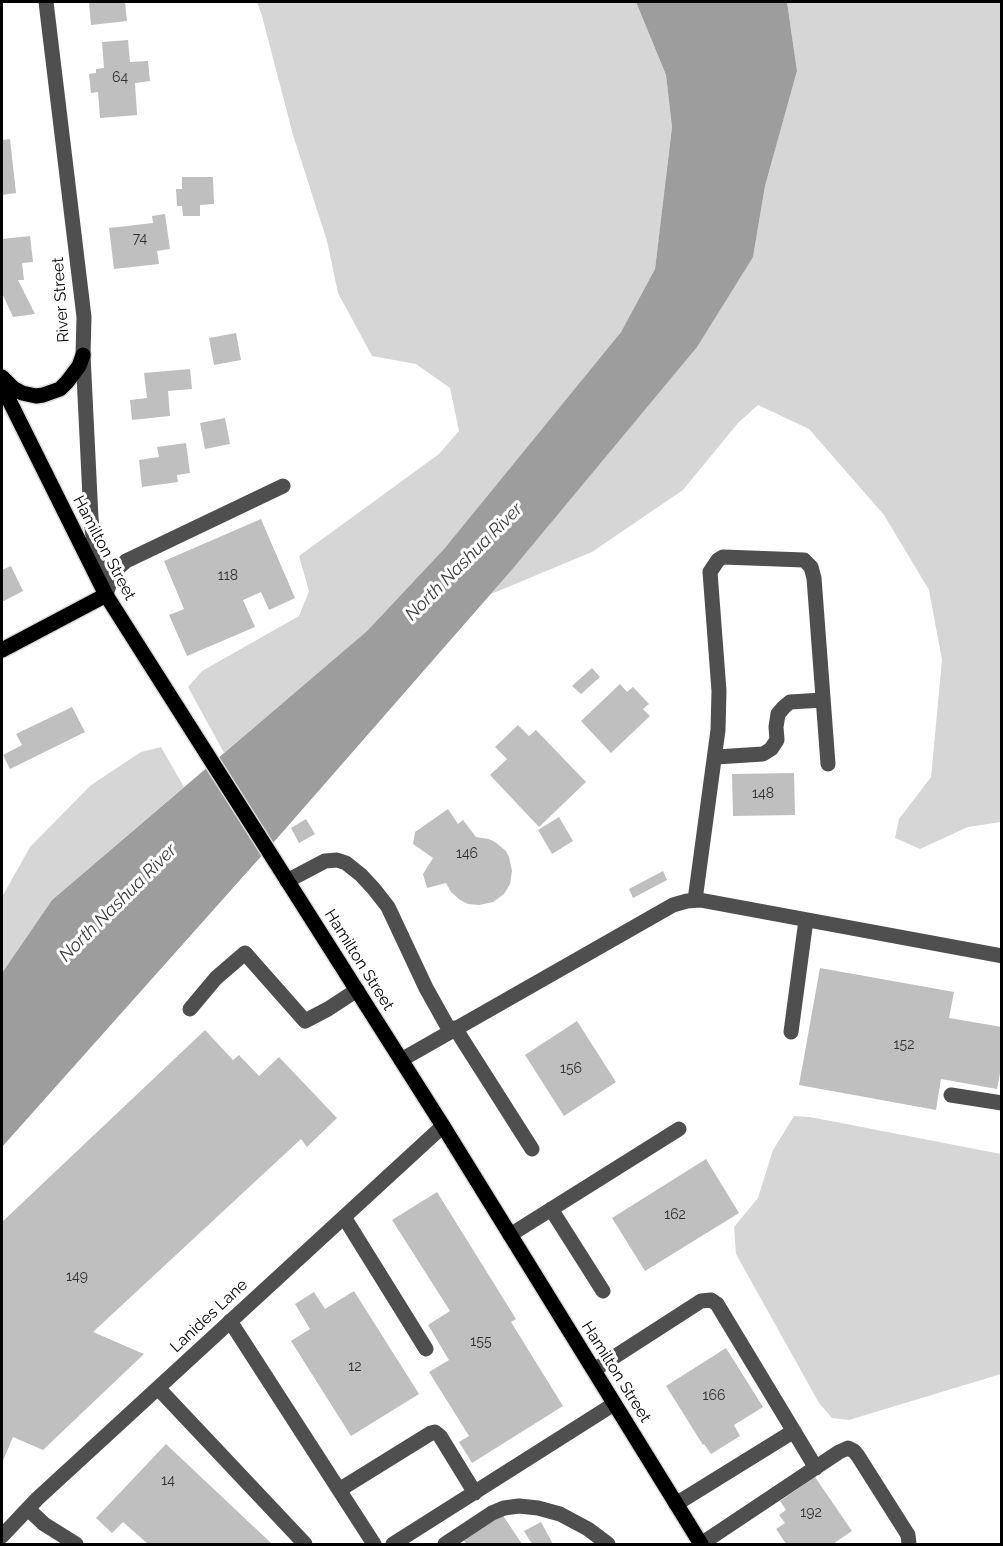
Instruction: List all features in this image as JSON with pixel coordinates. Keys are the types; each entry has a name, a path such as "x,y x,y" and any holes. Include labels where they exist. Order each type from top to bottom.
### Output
{"main road":[{"path":"2,377 22,393 44,395 67,382 79,366 83,356"},
{"name":"Hamilton Street","path":"2,386 6,405 106,595 401,1059 701,1544"},
{"path":"2,650 106,595"}],"street":[{"name":"River Street","path":"46,2 84,317 83,356 91,518 94,546 106,595"},
{"path":"106,595 116,570 126,561 282,486"},
{"path":"694,900 718,730 718,691 710,572 718,560 723,557 804,560 811,567 814,578 828,764"},
{"path":"716,757 763,754 771,749 777,740 778,714 784,707 790,702 823,700"},
{"path":"287,881 325,861 337,860 346,863 362,875 387,907 426,988 532,1149"},
{"path":"401,1059 673,905 687,901 694,900 1002,956"},
{"path":"791,1032 806,920"},
{"path":"190,1009 216,978 244,953 305,1021 357,990"},
{"path":"951,1095 1002,1103"},
{"name":"Lanides Lane","path":"2,1536 158,1388 443,1126"},
{"path":"510,1235 680,1129"},
{"path":"551,1209 603,1291"},
{"path":"344,1217 426,1349"},
{"path":"594,1370 701,1301 711,1300 717,1304 816,1468"},
{"path":"230,1322 374,1545"},
{"path":"158,1388 304,1545"},
{"path":"393,1545 614,1404"},
{"path":"676,1504 794,1431"},
{"path":"339,1490 435,1432 440,1436 475,1493"},
{"path":"701,1544 848,1448 854,1451 908,1535 909,1545"},
{"path":"445,1545 492,1513 504,1508 519,1506 560,1514 588,1529 608,1545"},
{"path":"28,1509 44,1524 76,1545"}],"shaded area":[{"path":"257,2 636,2 666,75 672,127 655,269 621,332 444,549 367,631 224,753 188,687 202,671 299,616 309,591 299,556 439,454 459,431 450,388 416,364 372,356 338,293 327,241 293,135"},
{"path":"787,2 1001,2 1001,822 968,827 920,849 895,838 899,819 931,777 942,660 929,590 884,515 809,429 758,405 738,423 683,490 592,552 491,594 753,257 765,186 797,71"},
{"path":"161,747 184,787 52,900 2,973 2,897 30,847 91,785 141,752"},
{"path":"794,1116 810,1117 1001,1154 1001,1374 849,1420 832,1418 819,1403 736,1254 734,1227 758,1198 773,1150"}],"water":[{"name":"North Nashua River","path":"636,2 787,2 797,71 765,186 753,257 697,347 510,572 273,843 2,1147 2,973 52,900 367,631 444,549 621,332 655,269 672,127 666,75"}],"building":[{"path":"89,2 125,2 127,21 91,25"},
{"path":"128,40 130,62 148,61 150,81 135,83 137,115 100,118 98,92 91,93 89,74 96,73 96,69 104,68 102,42"},
{"path":"10,139 16,193 2,195 2,140"},
{"path":"182,177 213,177 214,204 200,205 200,216 183,216 182,206 177,206 176,189 182,189"},
{"path":"165,214 170,249 157,251 159,264 114,269 109,228 153,223 152,216"},
{"path":"30,236 33,262 22,263 24,280 18,280 35,314 13,317 2,293 2,239"},
{"path":"236,333 241,360 214,365 209,338"},
{"path":"190,369 192,389 168,391 170,416 132,420 130,400 147,398 144,373"},
{"path":"225,418 230,444 205,449 200,423"},
{"path":"186,443 190,473 177,475 178,482 142,487 139,460 159,457 157,447"},
{"path":"261,519 295,598 269,610 261,592 243,600 255,627 187,656 169,615 184,609 164,561"},
{"path":"11,566 23,591 2,602 2,570"},
{"path":"592,668 600,677 581,694 572,686"},
{"path":"620,684 627,692 633,687 649,704 643,709 650,716 611,753 581,721"},
{"path":"72,707 85,732 10,769 3,755 22,745 16,734"},
{"path":"518,725 529,736 536,730 586,782 539,827 490,775 507,759 495,747"},
{"path":"794,773 795,815 733,816 732,774"},
{"path":"448,809 458,824 463,820 476,837 495,842 506,851 509,857 512,871 510,884 504,894 493,902 479,905 468,904 451,892 446,883 427,888 423,874 433,858 413,844 415,832"},
{"path":"559,817 573,841 552,854 538,830"},
{"path":"306,819 315,834 299,843 291,828"},
{"path":"663,871 667,880 633,898 629,889"},
{"path":"820,968 954,992 949,1018 1002,1027 1002,1063 997,1089 941,1079 936,1110 799,1085"},
{"path":"577,1021 616,1082 564,1116 525,1055"},
{"path":"205,1030 233,1060 239,1055 259,1076 279,1057 337,1118 307,1147 301,1139 93,1332 144,1354 43,1450 13,1437 2,1463 2,1222"},
{"path":"706,1159 739,1213 645,1271 612,1218"},
{"path":"437,1192 516,1319 511,1322 563,1406 472,1463 459,1442 469,1436 429,1372 449,1360 428,1325 450,1311 392,1220"},
{"path":"354,1291 419,1394 351,1436 291,1341 310,1329 295,1304 314,1292 325,1309"},
{"path":"726,1348 763,1407 734,1425 740,1436 711,1454 666,1386"},
{"path":"166,1444 271,1543 148,1544 123,1522 112,1533 96,1518"},
{"path":"815,1477 852,1531 833,1544 786,1544 776,1529 785,1523 779,1515 786,1510 780,1501"},
{"path":"502,1514 522,1544 466,1544 463,1539"},
{"path":"541,1522 553,1544 532,1544 524,1531"}]}
